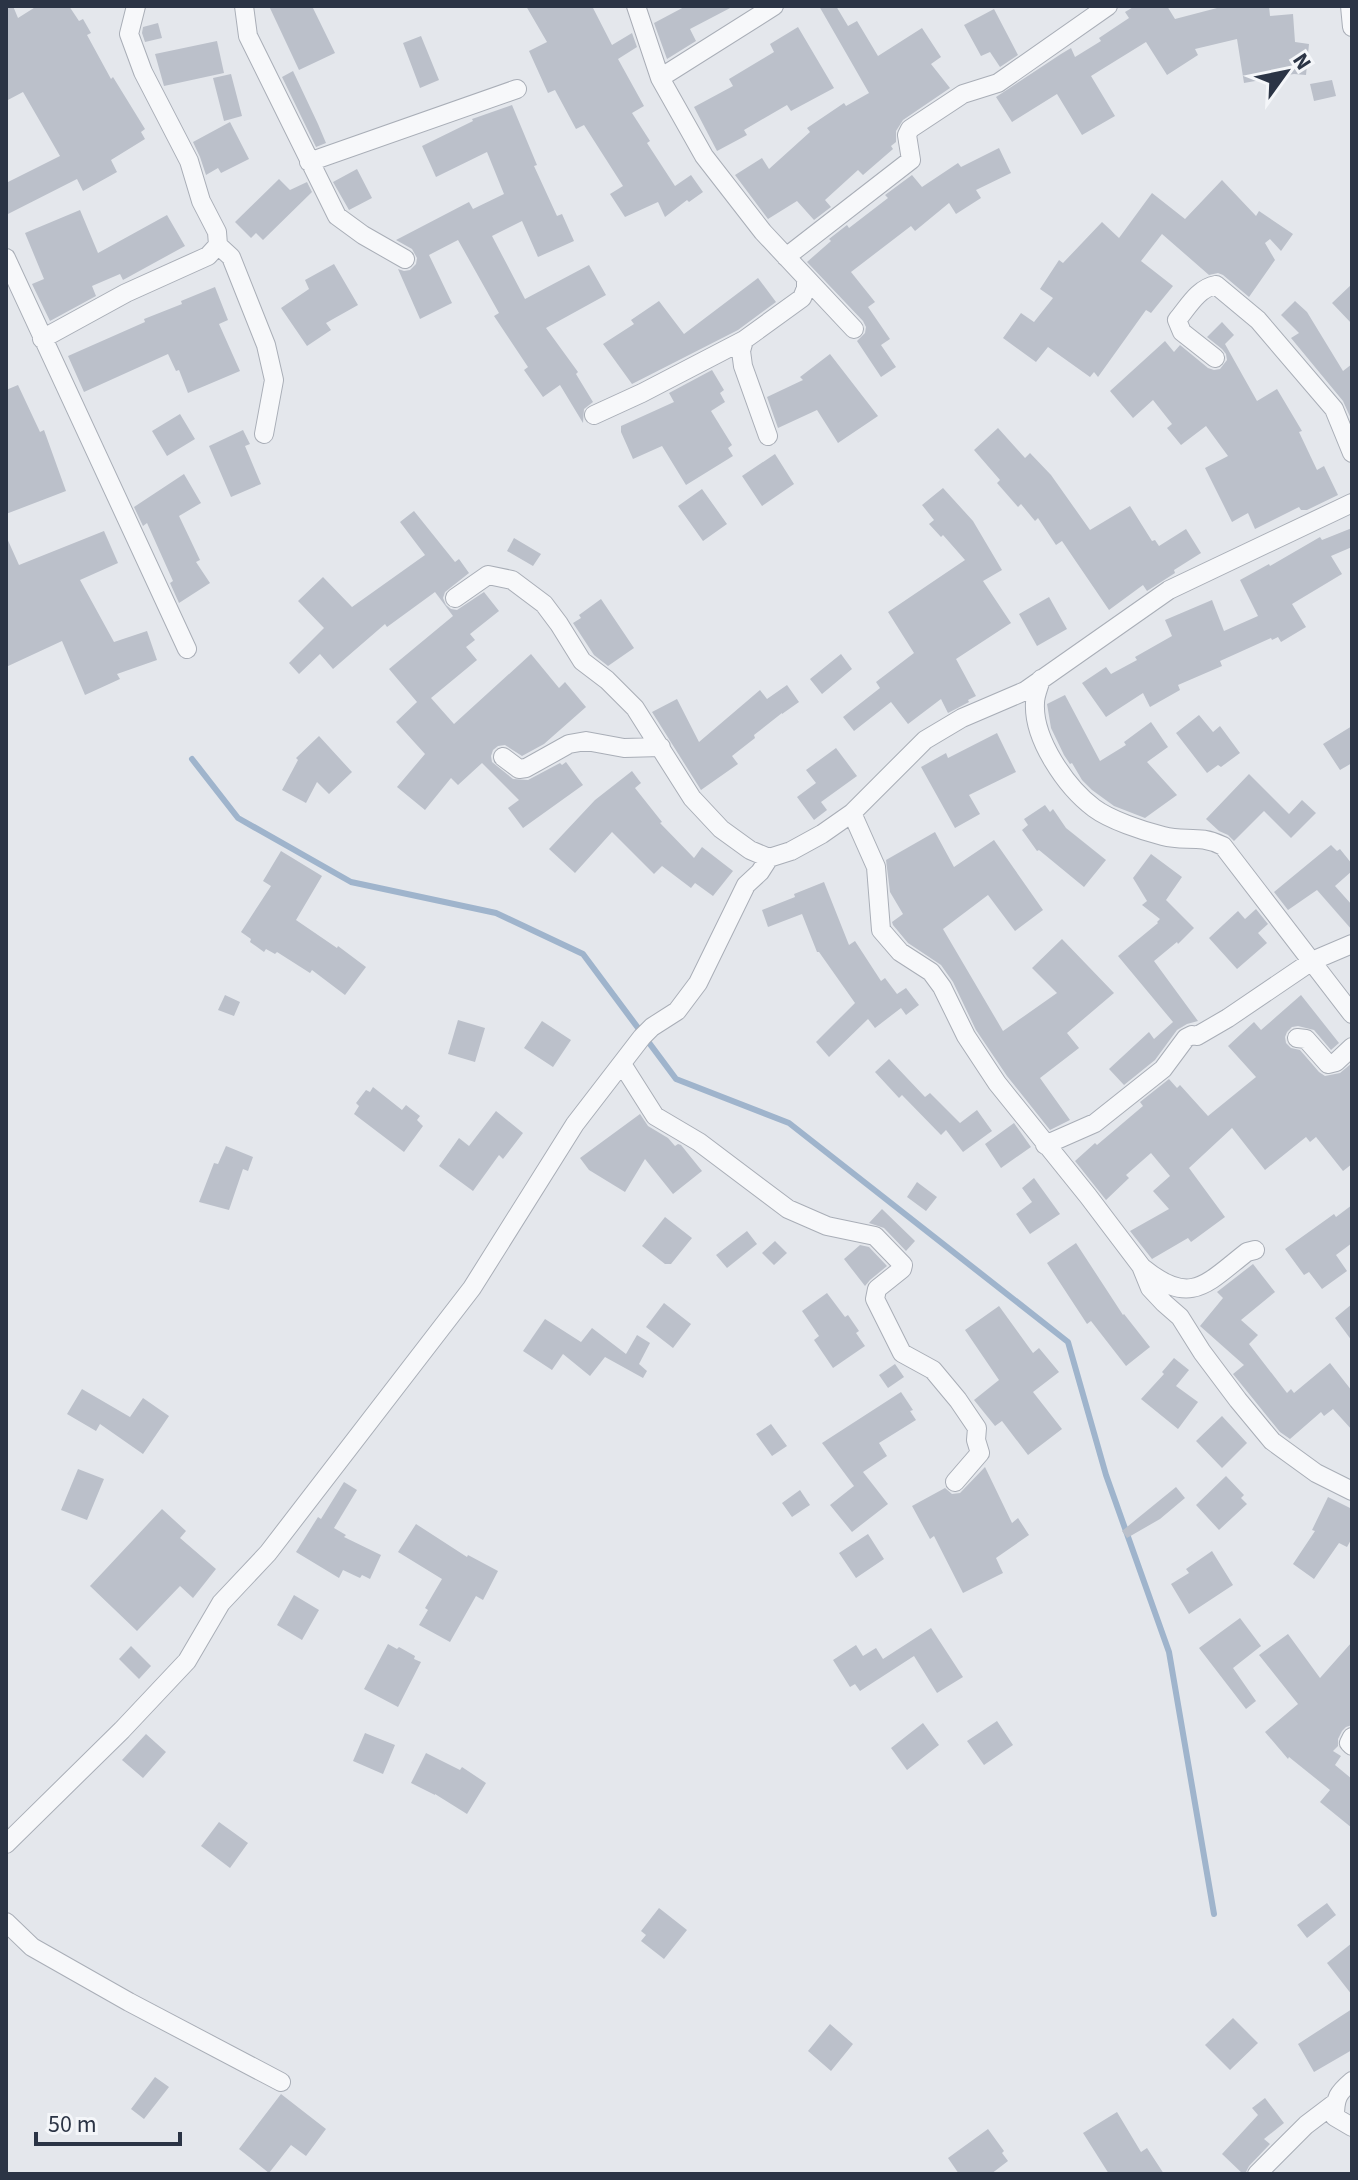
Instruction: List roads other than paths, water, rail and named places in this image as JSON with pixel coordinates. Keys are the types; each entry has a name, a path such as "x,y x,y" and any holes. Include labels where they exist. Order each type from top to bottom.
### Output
{"street":[{"path":"136,6 129,34 143,72 189,161 201,201 217,232 218,245 231,257 266,345 274,380 264,434"},
{"path":"244,6 248,36 337,216 405,259"},
{"path":"636,6 660,78 704,156 763,232 854,329"},
{"path":"660,78 774,6"},
{"path":"786,257 911,160 907,135 910,129 963,94 998,83 1108,6"},
{"path":"309,162 517,89"},
{"path":"42,339 126,293 208,256 218,245"},
{"path":"6,258 187,649"},
{"path":"594,415 744,340 802,298 806,279"},
{"path":"1215,358 1182,332 1177,320 1201,291 1207,286 1216,285 1258,320 1334,409 1352,453"},
{"path":"744,340 741,351 743,366 768,436"},
{"path":"6,1844 187,1661 221,1603 268,1553 472,1288 575,1124 642,1037 677,1011 698,983 746,885 769,858 791,851 852,813 925,740 962,718 1025,691 1169,590 1352,503"},
{"path":"455,598 488,575 512,580 544,604 582,661 635,708 692,798 721,829 750,850 769,858"},
{"path":"1041,679 1034,701 1036,724 1048,752 1072,787 1096,810 1127,824 1166,837 1196,837 1223,846 1352,1014"},
{"path":"503,757 519,769 569,744 586,741 624,748 661,747"},
{"path":"852,813 876,867 881,930 900,952 931,972 942,987 966,1036 997,1083 1141,1266 1160,1282 1190,1290 1205,1285 1247,1252 1255,1250"},
{"path":"1045,1145 1095,1123 1163,1069 1186,1038 1197,1036 1228,1018 1312,961 1352,944"},
{"path":"1297,1038 1306,1039 1328,1064 1336,1062 1352,1047"},
{"path":"622,1064 655,1116 699,1142 788,1209 827,1226 875,1236 903,1265 877,1289 875,1299 902,1353 933,1370 977,1428 976,1440 980,1453 955,1482"},
{"path":"1141,1266 1150,1288 1180,1317 1211,1364 1272,1441 1316,1473 1352,1491"},
{"path":"1352,1737 1349,1743 1352,1746"},
{"path":"6,1922 32,1947 281,2082"},
{"path":"1352,2081 1339,2092 1335,2103 1335,2117 1352,2127"},
{"path":"1257,2174 1306,2125 1335,2103"}],"waterway":[{"path":"192,759 238,818 351,882 496,913 583,954 676,1079 789,1123 1068,1342 1106,1475 1169,1652 1214,1914"}]}
